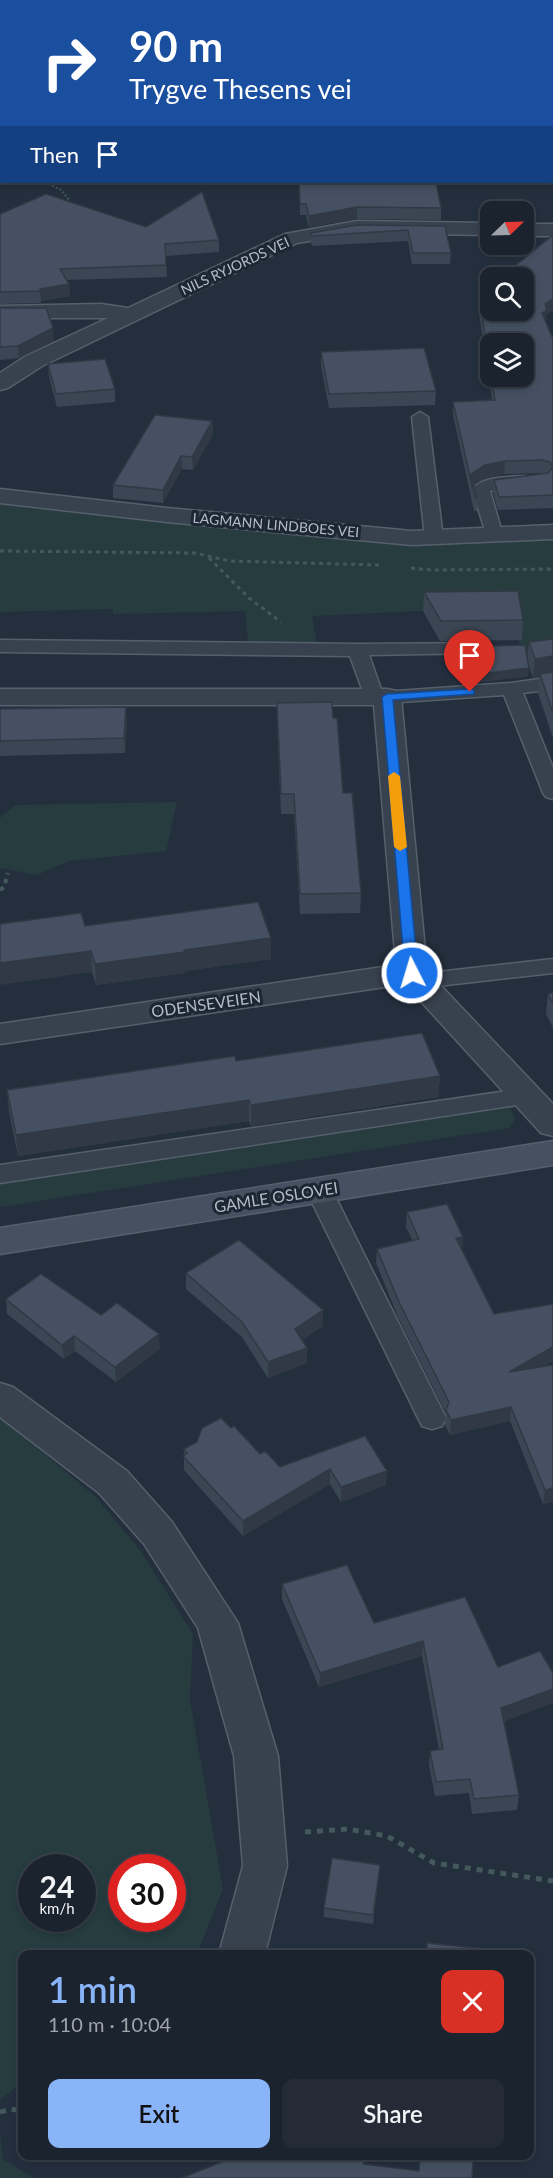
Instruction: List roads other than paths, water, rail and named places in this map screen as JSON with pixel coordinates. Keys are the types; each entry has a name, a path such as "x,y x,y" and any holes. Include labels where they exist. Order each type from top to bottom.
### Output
{"street":[{"name":"NILS RYJORDS VEI","path":"0,383 34,361 292,238 357,227 480,229"},
{"path":"534,230 553,230"},
{"path":"0,312 101,310 132,315"},
{"name":"LAGMANN LINDBOES VEI","path":"0,496 168,515 412,538 553,532"},
{"path":"0,697 380,697 416,977 553,1125"},
{"name":"ODENSEVEIEN","path":"0,1034 416,977"},
{"name":"GAMLE OSLOVEI","path":"0,1241 553,1154"},
{"path":"0,1396 113,1482 158,1533 217,1623 256,1756 263,1840 265,1866 243,1950"}],"lane":[{"path":"420,417 434,538"},
{"path":"494,536 481,489 494,484 541,480"},
{"path":"0,646 311,650 496,646"},
{"path":"358,650 380,697 511,689 553,683"},
{"path":"511,689 553,793"},
{"path":"416,977 553,966"},
{"path":"0,1174 528,1096"},
{"path":"319,1190 432,1418"}]}
